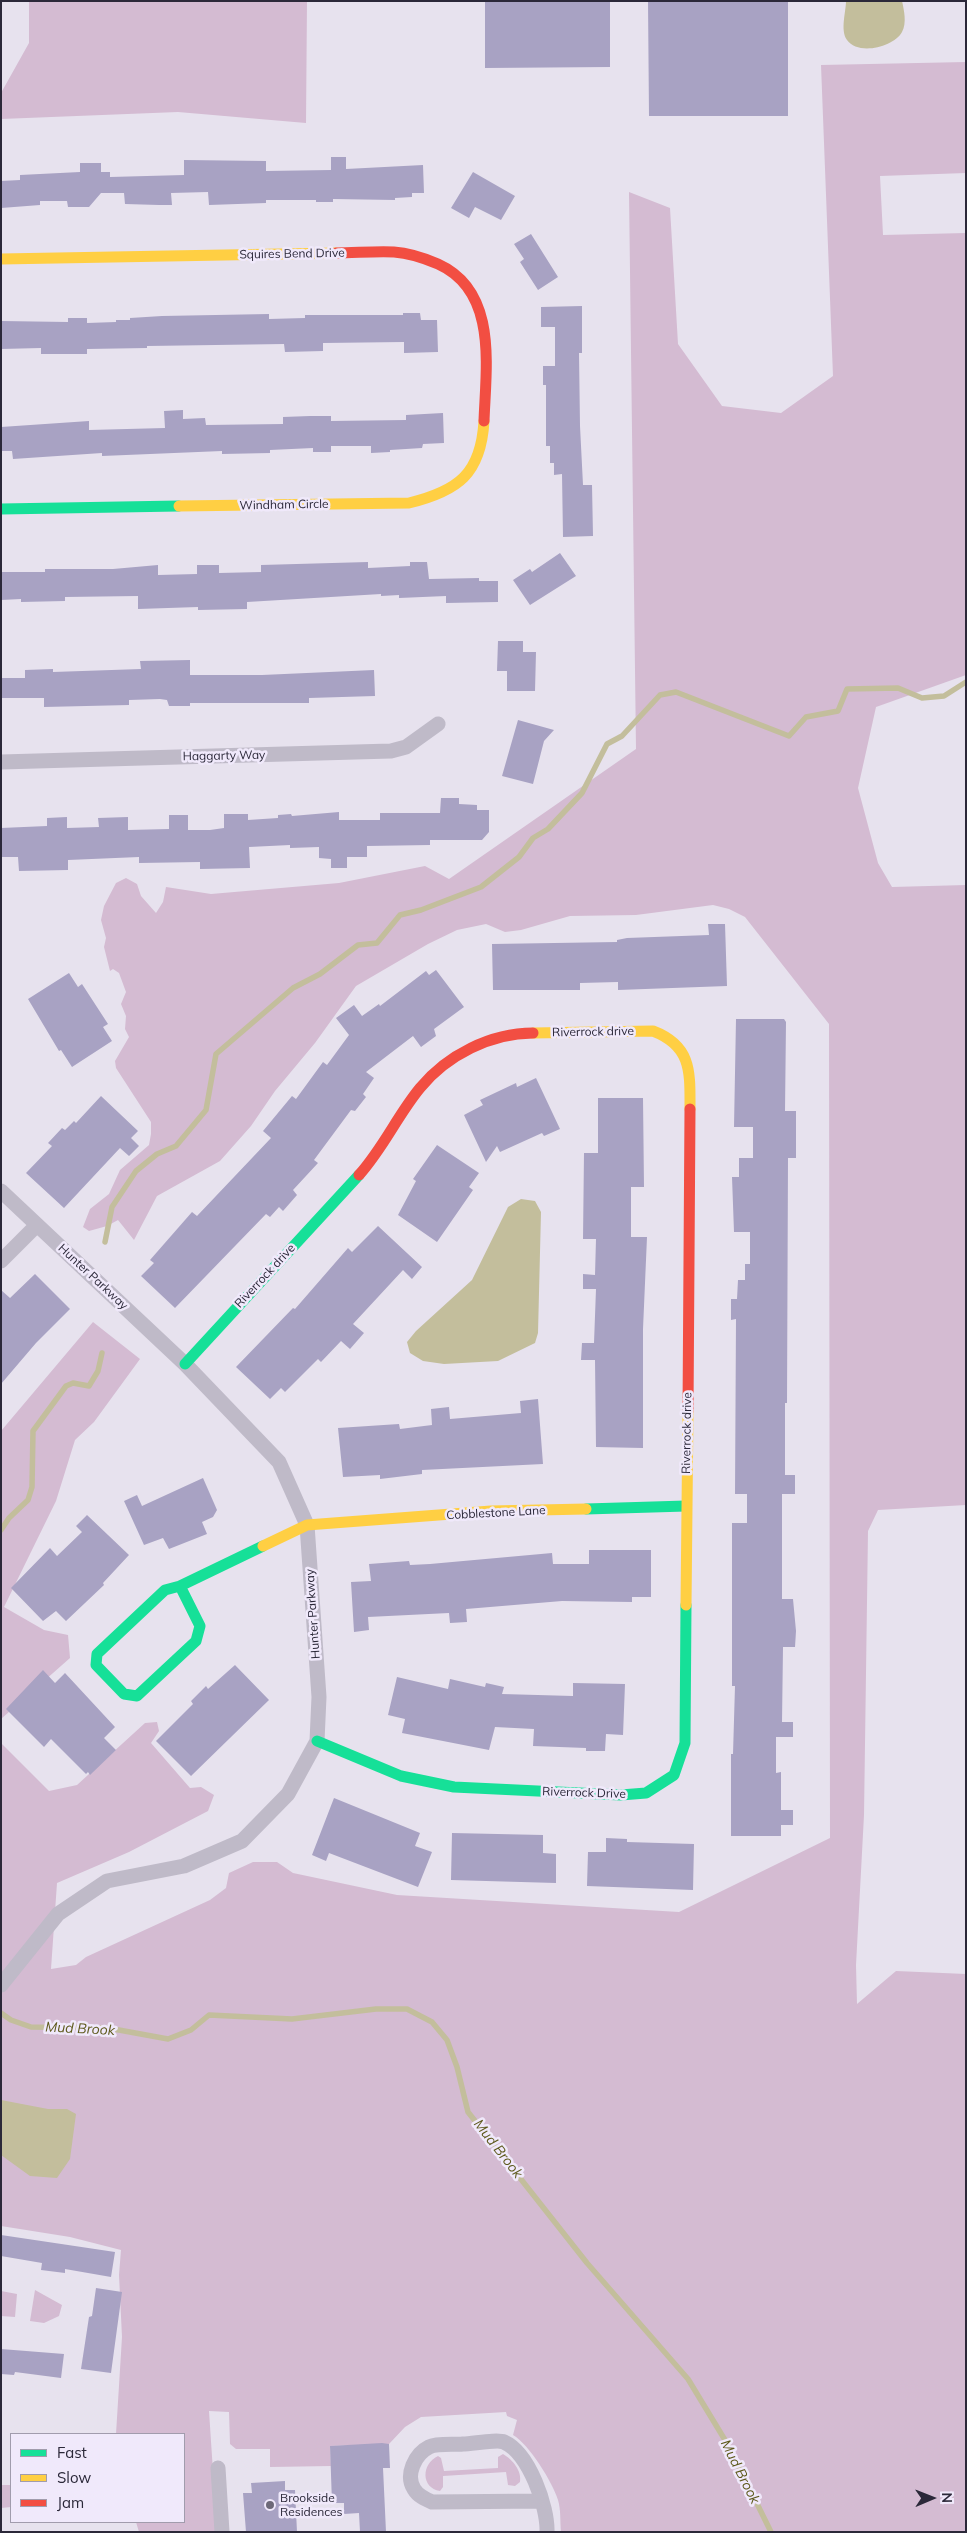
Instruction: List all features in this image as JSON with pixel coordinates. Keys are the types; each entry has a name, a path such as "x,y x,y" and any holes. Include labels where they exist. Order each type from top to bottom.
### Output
{"street":[{"name":"Squires Bend Drive","path":"1,259 411,253 441,264 467,286 476,300 483,327 485,387"},
{"name":"Windham Circle","path":"1,509 409,503 428,500 456,487 476,462 485,428 485,387"},
{"name":"Haggarty Way","path":"1,762 391,751 406,747 438,724"},
{"name":"Riverrock drive","path":"185,1364 377,1155 420,1088 440,1068 490,1039 518,1033 653,1031 669,1036 681,1046 688,1064 690,1094 686,1506"},
{"name":"Hunter Parkway","path":"1,1191 185,1364 278,1462 307,1525 319,1696 317,1741 288,1794 242,1840 184,1866 107,1881 58,1914 1,1986"},
{"path":"1,1261 37,1225"},
{"name":"Cobblestone Lane","path":"307,1525 491,1512 686,1506"},
{"name":"Riverrock Drive","path":"317,1741 400,1776 454,1787 621,1795 646,1793 674,1775 685,1743 686,1506"},
{"path":"180,1586 200,1626 196,1641 137,1696 124,1694 96,1665 97,1654 166,1590 180,1586 307,1525"},
{"path":"542,2501 432,2502 421,2497 413,2489 411,2480 414,2460 430,2446 503,2442 516,2451 537,2484 542,2501 547,2520 547,2532"},
{"path":"218,2468 222,2532"}],"shaded area":[{"path":"29,1 307,1 306,123 178,112 1,119 1,93 29,43"},
{"path":"846,1 902,1 905,21 902,32 892,42 876,48 859,48 852,45 847,40 844,31"},
{"path":"966,62 966,173 880,176 883,235 966,233 966,675 876,707 858,788 878,863 892,887 966,885 966,1505 878,1510 868,1531 864,1815 856,1965 857,2004 896,1971 966,1974 966,2532 561,2532 560,2508 555,2493 546,2474 533,2455 513,2435 517,2420 507,2416 506,2412 421,2417 405,2427 389,2444 330,2446 331,2466 270,2467 270,2449 236,2449 230,2444 229,2412 209,2411 217,2532 139,2532 136,2523 185,2523 185,2433 116,2433 122,2337 119,2275 121,2250 70,2237 1,2226 1,1743 49,1791 77,1785 145,1723 157,1722 159,1731 151,1743 190,1788 201,1787 214,1795 208,1811 129,1852 57,1883 51,1969 76,1965 86,1957 210,1900 226,1888 229,1873 253,1862 277,1862 293,1873 397,1895 679,1912 830,1838 829,1024 745,917 729,909 713,905 636,915 570,916 521,930 505,932 486,924 457,930 428,944 356,986 315,1043 275,1091 251,1126 220,1161 157,1196 134,1240 118,1220 107,1226 89,1231 83,1227 90,1209 109,1194 120,1170 149,1145 151,1134 151,1122 116,1068 115,1061 129,1037 125,1029 126,1016 121,1004 126,992 119,973 113,969 110,971 104,947 106,938 101,920 104,906 116,883 126,878 137,884 141,896 156,913 163,902 166,887 211,894 339,883 425,866 449,879 636,749 629,192 670,208 678,344 722,406 781,413 833,376 821,65"},
{"path":"521,1199 535,1201 541,1212 538,1333 535,1343 498,1361 444,1364 423,1361 410,1353 407,1342 416,1331 472,1280 508,1207"},
{"path":"93,1322 140,1359 94,1422 75,1440 56,1501 4,1607 44,1630 68,1635 70,1658 1,1719 1,1431"},
{"path":"1,2100 48,2109 67,2109 76,2114 70,2159 57,2178 30,2176 1,2155"},
{"path":"35,2290 62,2305 59,2316 44,2323 30,2321"},
{"path":"1,2291 17,2294 15,2317 1,2316"},
{"path":"503,2454 510,2459 520,2474 520,2482 515,2486 508,2485 506,2472 443,2476 443,2487 440,2491 434,2489 427,2481 426,2470 428,2464 438,2456 441,2458 444,2471 498,2468 498,2457"},
{"path":"1,2485 10,2485 10,2507 1,2508"}],"building":[{"path":"485,1 610,1 610,67 485,68"},
{"path":"648,1 788,1 788,116 649,116"},
{"path":"331,157 346,157 346,169 423,165 424,193 412,193 412,197 395,198 395,200 333,199 333,202 316,202 316,200 266,200 266,203 209,205 208,192 171,193 172,205 159,205 125,204 124,193 101,193 89,207 68,207 67,201 40,201 40,205 1,208 1,181 20,180 20,175 80,172 80,163 101,163 101,172 110,172 110,177 184,175 184,160 266,161 266,171 331,170"},
{"path":"473,172 515,196 501,220 475,207 469,218 451,208"},
{"path":"531,234 558,277 538,290 520,262 524,259 514,244"},
{"path":"582,306 582,353 579,353 580,426 583,485 592,485 593,536 563,537 562,474 554,475 554,463 550,463 550,446 546,446 546,385 543,385 543,366 555,366 555,327 541,327 541,307"},
{"path":"403,313 420,313 421,320 437,320 438,352 404,353 404,342 323,343 323,351 285,352 284,344 87,349 87,354 41,354 41,348 1,349 1,321 68,322 68,318 87,318 87,323 116,322 116,320 130,320 130,318 162,316 269,314 269,319 305,318 305,315 403,315"},
{"path":"183,410 183,419 205,418 206,425 283,424 283,417 310,416 331,416 331,421 406,420 406,415 443,413 444,443 423,444 422,448 371,453 371,446 331,446 331,452 313,452 313,448 270,450 270,453 222,454 222,451 102,456 102,453 13,459 12,451 1,451 1,427 89,421 89,430 165,428 164,411"},
{"path":"560,553 576,576 530,605 513,580 530,569 532,572"},
{"path":"368,562 368,568 410,566 410,562 427,562 429,579 479,578 479,581 498,581 498,602 446,603 446,596 399,598 399,595 381,596 381,594 247,602 247,609 198,610 198,607 138,609 138,596 65,597 65,601 21,602 21,599 1,600 1,572 45,572 45,569 113,569 158,565 158,575 197,574 197,565 219,565 219,573 261,572 261,565"},
{"path":"498,641 523,641 523,652 536,652 535,691 507,691 507,671 497,671"},
{"path":"190,660 190,675 262,675 374,670 375,696 309,698 309,703 190,703 190,706 169,706 167,700 160,699 129,700 129,705 44,707 44,698 1,698 1,678 25,678 25,670 53,669 53,672 141,669 140,661"},
{"path":"518,720 554,730 544,741 533,784 502,776"},
{"path":"441,798 459,798 459,804 477,805 477,810 489,810 489,832 482,840 430,840 430,845 367,846 367,857 347,857 347,868 331,868 331,859 319,858 319,847 290,848 290,845 249,847 250,868 200,869 200,862 139,863 139,857 68,860 68,870 19,871 18,857 1,857 1,828 47,826 47,818 67,817 67,828 99,827 98,818 128,817 128,830 169,829 169,815 188,815 188,830 210,830 224,828 224,814 248,814 248,820 278,818 278,815 291,814 292,816 339,812 339,820 380,820 380,813 440,813"},
{"path":"708,924 725,924 727,986 618,990 618,982 580,983 580,990 493,990 492,944 617,942 617,940 627,938 709,935"},
{"path":"436,970 464,1007 434,1029 436,1036 421,1047 413,1036 366,1072 374,1078 363,1094 366,1097 355,1111 351,1110 314,1160 318,1163 293,1190 297,1195 283,1211 279,1207 270,1217 266,1214 175,1308 141,1276 154,1263 150,1260 192,1212 197,1216 271,1138 263,1131 292,1096 296,1099 323,1062 327,1065 349,1035 336,1018 354,1005 362,1016 379,1004 380,1006 426,971 429,975"},
{"path":"69,973 78,987 82,984 108,1024 103,1027 112,1041 72,1067 61,1050 59,1051 28,999"},
{"path":"736,1019 784,1019 786,1022 785,1111 796,1111 796,1158 788,1158 787,1403 785,1403 785,1475 795,1475 795,1494 782,1494 782,1599 793,1599 796,1631 795,1647 783,1647 782,1722 793,1722 793,1737 776,1737 776,1773 781,1772 781,1810 793,1810 793,1825 781,1825 781,1836 731,1836 731,1754 733,1754 735,1686 732,1686 732,1523 747,1523 747,1494 735,1494 736,1319 731,1320 731,1299 737,1299 738,1280 745,1280 745,1264 750,1264 750,1232 734,1232 732,1177 739,1177 739,1158 753,1158 753,1127 734,1127"},
{"path":"536,1078 560,1129 544,1136 542,1133 500,1152 497,1146 486,1162 464,1115 483,1105 480,1100 516,1083 517,1087"},
{"path":"101,1096 138,1131 131,1138 139,1146 129,1156 120,1148 64,1208 26,1173 52,1146 48,1143 62,1128 65,1130 74,1121 76,1123"},
{"path":"598,1098 643,1098 644,1187 631,1187 631,1237 647,1237 643,1329 643,1448 596,1447 595,1360 581,1360 582,1343 594,1343 596,1289 583,1289 583,1274 595,1275 596,1239 583,1239 584,1153 598,1153"},
{"path":"437,1145 479,1173 469,1187 473,1190 437,1242 398,1215 416,1181 413,1179"},
{"path":"378,1226 422,1267 412,1279 403,1270 353,1324 364,1333 350,1349 341,1341 321,1362 318,1359 285,1392 281,1388 270,1399 236,1367 293,1308 295,1309 348,1248 352,1252"},
{"path":"35,1274 70,1309 36,1343 1,1384 1,1290 10,1298"},
{"path":"538,1399 543,1464 422,1470 422,1474 380,1479 380,1475 343,1477 338,1428 399,1424 400,1429 432,1425 431,1409 449,1407 450,1419 521,1413 520,1401"},
{"path":"203,1478 217,1510 213,1517 202,1522 207,1534 169,1549 163,1538 144,1545 124,1501 137,1495 142,1506"},
{"path":"87,1515 129,1555 103,1583 104,1585 66,1621 56,1611 43,1621 11,1588 50,1548 57,1556 82,1532 76,1526"},
{"path":"589,1550 651,1550 651,1597 632,1597 632,1602 562,1601 466,1609 467,1622 450,1623 449,1613 368,1617 369,1630 354,1632 351,1582 371,1581 369,1564 409,1561 410,1565 430,1564 552,1553 553,1564 589,1564"},
{"path":"235,1665 269,1700 191,1776 156,1741 193,1704 191,1701 206,1686 208,1689"},
{"path":"43,1670 55,1683 65,1673 115,1727 104,1738 116,1750 90,1775 88,1772 86,1774 51,1739 44,1747 6,1709"},
{"path":"397,1677 448,1689 450,1679 485,1687 486,1683 504,1687 502,1694 573,1696 573,1683 625,1684 623,1735 606,1734 605,1751 586,1751 586,1748 533,1746 534,1729 495,1727 489,1750 402,1733 405,1719 388,1715"},
{"path":"334,1798 420,1833 415,1846 432,1852 418,1887 329,1853 326,1861 312,1855"},
{"path":"452,1833 543,1835 543,1853 556,1854 556,1883 451,1880"},
{"path":"606,1838 627,1839 627,1842 694,1844 693,1890 587,1886 588,1852 606,1852"},
{"path":"1,2235 115,2252 111,2277 65,2269 65,2273 41,2270 42,2263 1,2256"},
{"path":"96,2288 122,2292 111,2373 81,2369 89,2317 92,2316"},
{"path":"1,2349 64,2354 61,2378 15,2372 14,2375 1,2374"},
{"path":"389,2444 390,2468 383,2468 386,2532 360,2532 359,2513 344,2514 344,2503 332,2503 330,2446"},
{"name":"Brookside Residences","path":"285,2481 285,2490 295,2490 297,2532 246,2532 243,2493 252,2493 251,2483"}],"waterway":[{"path":"105,1242 112,1207 136,1171 157,1154 176,1146 206,1110 216,1054 293,988 320,974 358,945 377,943 400,915 421,910 481,887 519,857 533,838 548,829 582,793 607,744 622,736 660,695 676,692 789,736 806,717 838,711 847,689 898,688 922,698 944,696 966,682"},
{"path":"1,1530 9,1518 28,1500 32,1487 33,1431 66,1386 73,1383 89,1386 98,1371 102,1353"},
{"name":"Mud Brook","path":"1,2013 11,2020 31,2027 108,2028 168,2039 191,2030 209,2015 292,2019 376,2009 407,2009 432,2022 447,2040 457,2067 468,2112 587,2263 688,2379 728,2445 771,2532"}],"traffic: fast":[{"path":"1,509 179,506"},
{"path":"185,1364 359,1175"},
{"path":"586,1509 686,1506"},
{"path":"180,1586 200,1626 196,1641 137,1696 124,1694 96,1665 97,1654 165,1590 180,1586 263,1546"},
{"path":"317,1741 401,1776 454,1787 621,1795 646,1793 674,1775 685,1743 686,1605"}],"traffic: slow":[{"path":"1,259 336,253"},
{"path":"179,506 409,503 441,493 464,477 472,467 478,454 484,421"},
{"path":"533,1033 653,1031 666,1037 675,1044 686,1062 690,1083 690,1109"},
{"path":"686,1605 688,1411"},
{"path":"263,1546 307,1525 491,1511 586,1509"}],"traffic: jam":[{"path":"336,253 405,253 438,264 457,276 471,292 479,311 484,332 486,354 484,421"},
{"path":"359,1175 376,1154 420,1088 443,1065 471,1048 486,1042 501,1037 533,1033"},
{"path":"688,1411 690,1109"}],"place":[{"name":"Brookside Residences","path":"270,2505"}]}
